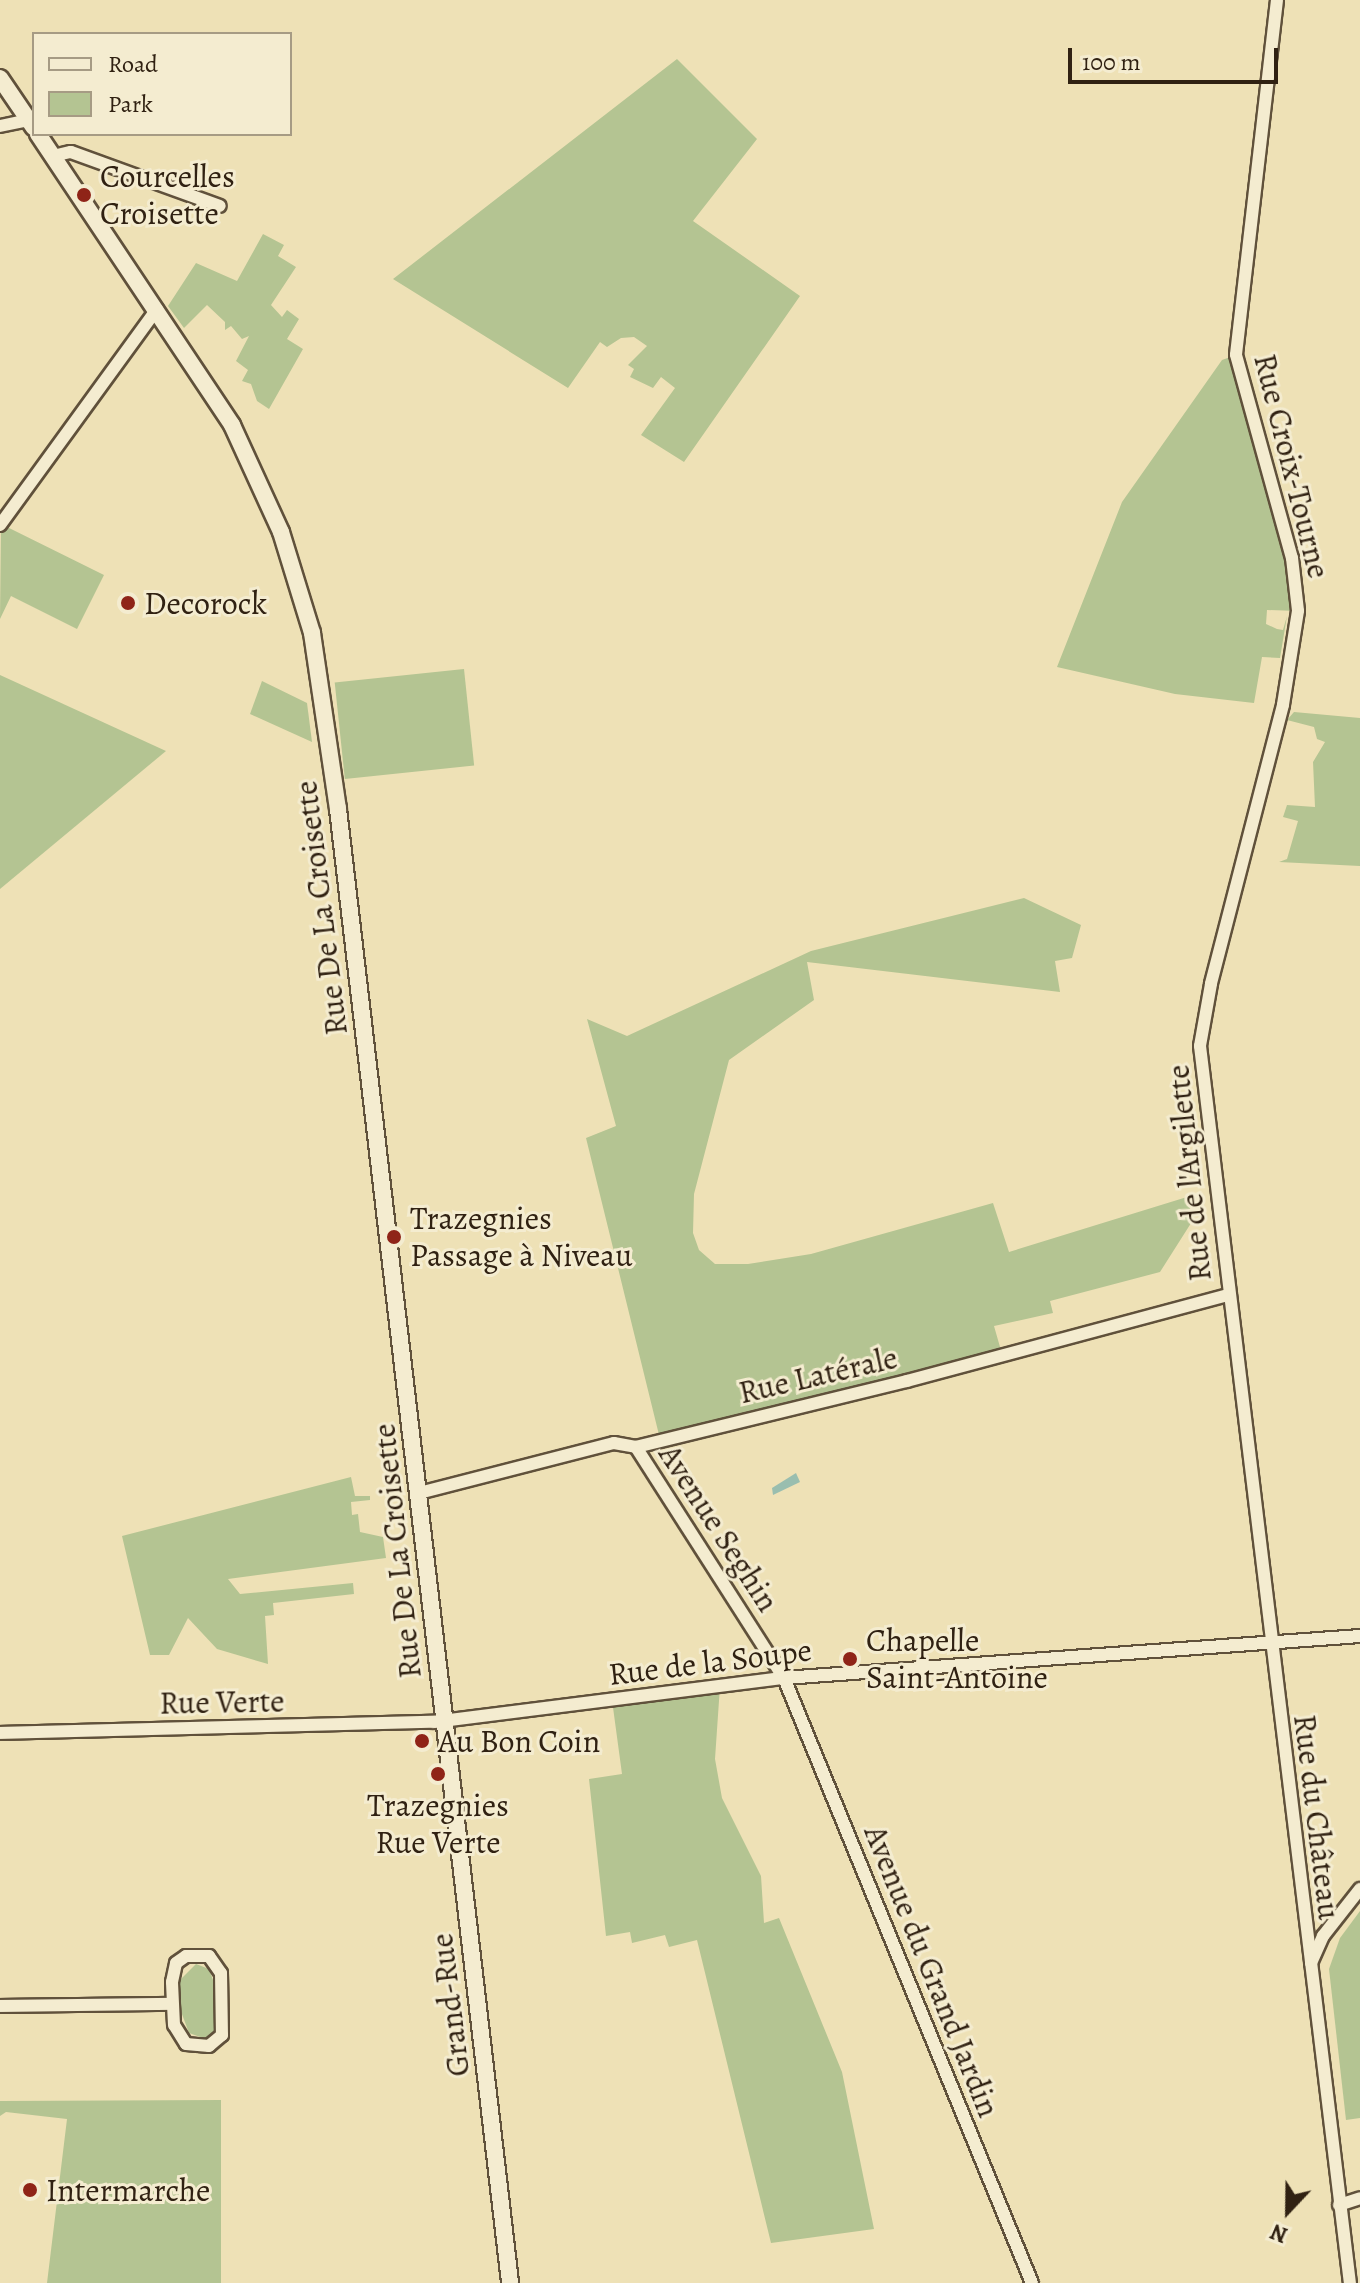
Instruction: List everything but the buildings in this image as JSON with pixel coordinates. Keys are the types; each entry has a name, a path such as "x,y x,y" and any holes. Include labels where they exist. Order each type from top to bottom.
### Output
{"main road":[{"name":"Rue De La Croisette","path":"0,78 32,124"},
{"name":"Rue De La Croisette","path":"40,136 212,390 257,474 291,559 315,646 444,1721"},
{"name":"Grand-Rue","path":"444,1721 510,2283"}],"street":[{"name":"Rue Croix-Tourne","path":"1277,0 1236,355 1292,558 1298,611 1283,705"},
{"path":"0,126 32,127"},
{"path":"53,156 71,152 220,206"},
{"path":"0,525 157,309"},
{"name":"Rue de l'Argilette","path":"1269,1643 1201,1035 1283,705"},
{"name":"Rue Latérale","path":"419,1493 614,1443 636,1447 1228,1295"},
{"name":"Avenue Seghin","path":"636,1447 784,1678"},
{"name":"Rue de la Soupe","path":"444,1721 784,1678 1360,1636"},
{"name":"Rue du Château","path":"1269,1643 1350,2283"},
{"name":"Avenue du Grand Jardin","path":"784,1678 1032,2283"},
{"name":"Rue Verte","path":"0,1733 444,1721"},
{"path":"1310,1965 1323,1936 1360,1889"},
{"path":"186,1956 209,1956 217,1963 222,2035 217,2041 186,2044 174,2025 171,2004 176,1963 186,1956"},
{"path":"0,2006 171,2004"},
{"path":"1339,2205 1360,2198"}],"green space":[{"path":"677,59 757,139 693,221 800,296 684,462 641,435 675,388 661,377 653,388 630,377 634,369 628,365 647,346 634,337 621,338 607,347 600,342 568,388 393,279"},
{"path":"263,234 284,245 278,256 296,267 271,305 282,317 287,310 299,319 287,339 303,349 269,409 257,401 251,384 242,381 248,370 236,361 249,336 242,339 231,326 225,330 225,322 207,305 184,328 168,306 196,263 237,281"},
{"path":"1236,355 1271,473 1298,611 1267,610 1266,624 1277,629 1283,630 1287,616 1280,658 1262,657 1254,703 1175,694 1057,667 1122,502 1222,360"},
{"path":"1,524 104,575 77,629 11,596 0,619"},
{"path":"464,669 474,765 345,779 335,683"},
{"path":"0,675 166,751 0,889"},
{"path":"262,681 307,703 312,742 250,714"},
{"path":"1294,712 1360,718 1360,866 1279,862 1287,859 1298,821 1283,817 1287,805 1315,807 1313,762 1325,742 1317,739 1314,727 1287,720"},
{"path":"1024,898 1081,925 1072,958 1055,961 1060,992 807,962 814,1000 729,1060 694,1194 693,1233 699,1250 715,1264 748,1264 811,1254 993,1203 1009,1252 1187,1197 1193,1220 1160,1272 1050,1301 1053,1313 994,1326 1002,1354 660,1439 586,1138 616,1126 587,1019 627,1036 811,951"},
{"path":"351,1477 355,1496 370,1496 370,1500 351,1502 352,1515 358,1514 360,1532 383,1537 386,1558 228,1579 240,1594 353,1583 354,1594 273,1603 274,1615 265,1616 268,1664 217,1649 188,1618 169,1655 150,1655 122,1536"},
{"path":"720,1686 715,1759 722,1798 761,1876 764,1923 779,1918 842,2072 874,2229 771,2243 697,1940 669,1947 665,1935 632,1943 630,1932 606,1936 589,1779 622,1774 612,1700"},
{"path":"1360,1911 1360,2118 1346,2120 1329,1969 1340,1938"},
{"path":"196,1964 209,1969 217,1991 217,2029 206,2039 189,2033 179,2006 180,1980"},
{"path":"221,2100 221,2283 47,2283 67,2119 6,2112 0,2116 0,2101"}],"shaded area":[{"path":"796,1473 800,1482 773,1495 772,1488"}],"place":[{"name":"Courcelles Croisette","path":"84,195"},
{"name":"Decorock","path":"128,603"},
{"name":"Trazegnies Passage à Niveau","path":"394,1237"},
{"name":"Chapelle Saint-Antoine","path":"850,1659"},
{"name":"Au Bon Coin","path":"422,1741"},
{"name":"Trazegnies Rue Verte","path":"438,1774"},
{"name":"Intermarche","path":"30,2190"}]}
